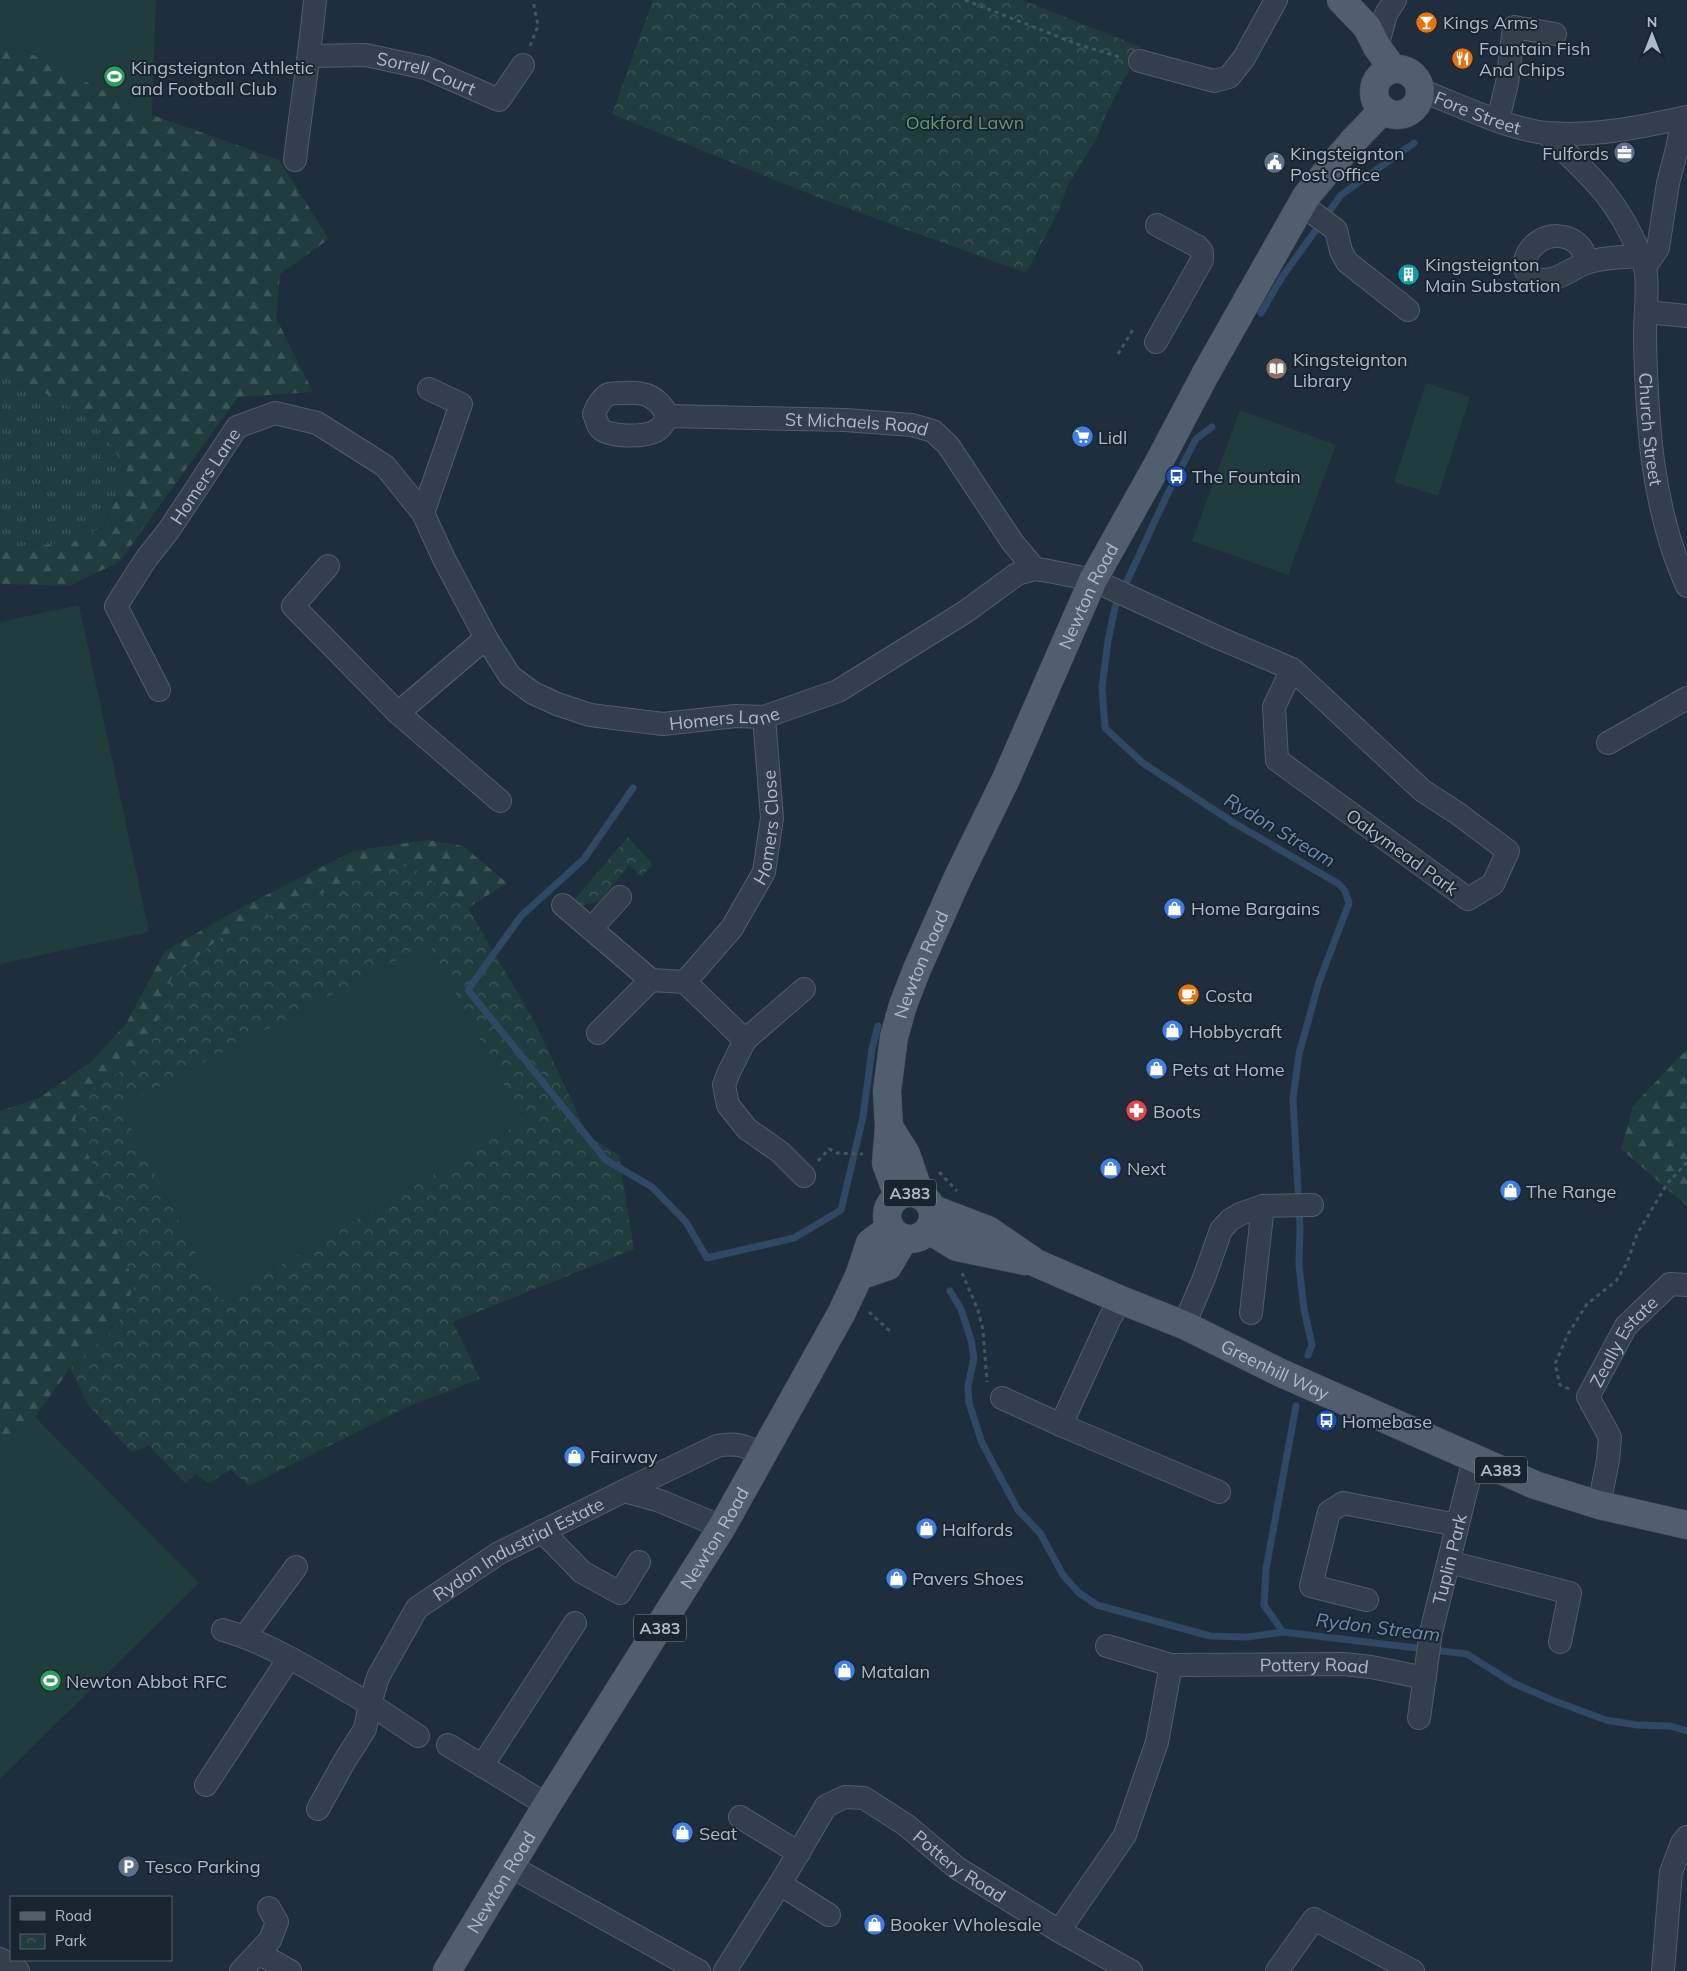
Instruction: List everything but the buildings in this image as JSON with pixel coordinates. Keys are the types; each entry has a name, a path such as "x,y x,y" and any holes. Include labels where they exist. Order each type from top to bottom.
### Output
{"main road":[{"path":"1341,0 1367,27 1393,69"},
{"path":"1393,69 1408,72 1418,83 1420,90 1419,98 1411,110 1397,115 1383,110 1375,98 1374,90 1380,77 1393,69"},
{"name":"Newton Road","path":"920,1208 906,1154 889,1127 887,1091 889,1063 903,1005 958,877 1103,584 1159,462 1206,373 1354,140 1383,110"},
{"name":"A383","path":"855,1285 888,1266 897,1233 887,1214 889,1207 920,1208 918,1238 897,1233"},
{"name":"Greenhill Way","path":"920,1208 957,1247 1036,1263 1120,1300 1184,1325 1281,1373 1535,1485 1599,1505 1687,1525"},
{"name":"Newton Road","path":"447,1971 547,1805 722,1527 855,1285"}],"street":[{"path":"295,160 315,0"},
{"path":"1140,61 1214,81 1229,78 1244,58 1276,0"},
{"path":"1377,46 1386,14 1395,0"},
{"path":"1498,120 1507,83 1514,27 1555,34"},
{"name":"Sorrell Court","path":"309,56 366,55 426,68 499,100 523,65"},
{"name":"Fore Street","path":"1420,90 1498,120 1546,132 1601,132 1627,129 1685,117"},
{"path":"1586,263 1602,259 1643,262 1658,248 1668,183 1685,117"},
{"name":"Church Street","path":"1546,132 1604,192 1621,216 1643,262 1651,451 1655,484 1685,576"},
{"path":"1309,210 1336,230 1341,251 1348,262 1408,310"},
{"path":"1156,342 1202,260 1202,252 1197,246 1157,225"},
{"path":"1646,312 1687,316"},
{"path":"423,513 461,404 429,389"},
{"name":"Homers Lane","path":"159,690 116,606 237,427 275,413 317,423 385,466 423,513 444,559 486,638 510,676 534,693 557,704 590,715 663,724 736,716 764,717 838,691 965,612 1017,574 1035,569"},
{"name":"St Michaels Road","path":"668,416 845,420 912,425 933,431 948,445 1013,543 1035,569"},
{"path":"328,566 293,606 398,713 500,801"},
{"path":"1035,569 1103,584"},
{"name":"Oakymead Park","path":"1103,584 1292,668 1423,791 1457,813 1508,851 1493,884 1468,899 1277,760 1274,706 1292,668"},
{"path":"398,713 486,638"},
{"path":"1608,743 1687,698"},
{"name":"Homers Close","path":"686,982 732,928 764,872 772,818 764,717"},
{"path":"591,930 620,897"},
{"path":"563,905 651,980 686,982 745,1040"},
{"path":"598,1033 651,980"},
{"path":"804,989 745,1040 724,1085 728,1105 747,1129 780,1152 804,1176"},
{"path":"1184,1325 1204,1278 1221,1230 1230,1220 1240,1214 1263,1206 1312,1205"},
{"path":"1251,1313 1263,1206"},
{"name":"Zeally Estate","path":"1599,1505 1610,1437 1588,1397 1626,1326 1670,1284 1687,1285"},
{"path":"1062,1425 1120,1300"},
{"path":"1002,1398 1219,1492"},
{"path":"624,1491 717,1446 731,1443 746,1446 763,1455"},
{"name":"Tuplin Park","path":"1419,1718 1432,1632 1474,1459"},
{"name":"Rydon Industrial Estate","path":"318,1810 344,1762 365,1729 378,1677 417,1608 499,1553 624,1491 660,1501 722,1527"},
{"path":"1367,1600 1311,1586 1329,1512 1343,1503 1457,1526"},
{"path":"542,1531 582,1572 620,1593 639,1562"},
{"path":"1449,1562 1570,1593 1560,1642"},
{"path":"245,1636 296,1567"},
{"path":"482,1766 575,1623"},
{"path":"223,1630 245,1636 289,1658 370,1704 418,1736"},
{"name":"Pottery Road","path":"1107,1646 1172,1665 1343,1664 1370,1667 1425,1678"},
{"path":"206,1785 289,1658"},
{"path":"1059,1931 1125,1835 1157,1742 1172,1665"},
{"path":"448,1745 547,1805"},
{"name":"Pottery Road","path":"725,1971 799,1853 826,1806 845,1797 864,1798 906,1825 957,1868 1059,1931 1131,1971"},
{"path":"740,1817 799,1853"},
{"path":"1663,1971 1679,1896 1670,1872 1685,1841"},
{"path":"510,1866 699,1971"},
{"path":"780,1884 830,1915"},
{"path":"241,1971 270,1940 277,1922 269,1908"},
{"path":"1277,1971 1314,1918 1413,1971"},
{"path":"258,1953 290,1971"},
{"path":"0,1959 18,1971"}],"path":[{"path":"523,65 538,26 533,0"},
{"path":"965,0 1077,44 1125,60 1140,61"},
{"path":"1118,354 1134,328"},
{"path":"804,1176 828,1149 837,1153 866,1154"},
{"path":"1588,1397 1560,1385 1555,1364 1568,1334 1587,1304 1616,1280 1627,1263 1637,1234 1667,1184 1687,1162"},
{"path":"939,1171 959,1193"},
{"path":"961,1270 978,1310 983,1330 987,1384 1002,1398"},
{"path":"855,1285 892,1333"}],"green space":[{"name":"Kingsteignton Athletic and Football Club","path":"0,0 156,0 152,115 0,38"},
{"name":"Oakford Lawn","path":"653,0 1022,0 1141,47 1106,114 1098,136 1068,185 1059,210 1026,273 822,199 612,114"},
{"path":"0,38 152,115 279,160 329,239 280,274 276,318 313,392 238,397 119,562 69,586 0,584 0,549 73,542 103,528 127,470 95,420 0,369"},
{"path":"0,369 95,420 127,470 103,527 73,542 0,549"},
{"path":"1426,383 1470,397 1438,496 1394,482"},
{"path":"1240,410 1336,445 1288,575 1192,541"},
{"path":"79,605 149,932 0,964 0,622"},
{"path":"628,837 652,864 642,877 629,865 599,902 583,905 574,900"},
{"path":"427,840 463,846 507,883 468,908 410,865 172,979 153,1034 124,1070 84,1090 88,1154 112,1215 134,1286 117,1327 70,1368 35,1417 0,1452 0,1111 39,1098 91,1062 126,1024 165,951 239,909 353,851"},
{"path":"410,865 468,908 534,1021 589,1137 619,1155 634,1249 453,1322 480,1379 407,1407 249,1486 231,1470 208,1483 196,1474 185,1483 149,1446 132,1452 88,1405 70,1368 117,1327 134,1286 112,1215 75,1119 84,1090 124,1070 153,1034 171,979 219,938 369,873"},
{"path":"429,943 523,1121 220,1301 120,1107"},
{"path":"1687,1049 1687,1206 1621,1149 1633,1106"},
{"name":"Newton Abbot RFC","path":"35,1417 199,1583 0,1779 0,1452"}],"waterway":[{"path":"1261,313 1282,277 1341,195 1414,143"},
{"name":"Rydon Stream","path":"1212,427 1196,439 1167,495 1115,607 1102,687 1105,728 1143,763 1234,823 1339,884 1345,891 1349,903 1319,982 1299,1054 1293,1099 1300,1226 1299,1266 1304,1309 1312,1345 1308,1355"},
{"path":"633,788 584,859 521,916 468,990 606,1160 652,1187 686,1222 707,1258 794,1238 841,1210 863,1117 872,1049 878,1026"},
{"path":"950,1291 961,1309 971,1340 974,1358 968,1386 969,1403 982,1443 1018,1510 1040,1533 1063,1575 1079,1593 1097,1605 1210,1636 1248,1637 1283,1632"},
{"name":"Rydon Stream","path":"1296,1406 1266,1569 1264,1605 1283,1632 1467,1654 1513,1683 1606,1720 1637,1725 1670,1726 1687,1731"}],"place":[{"name":"Kings Arms","path":"1427,22"},
{"name":"Fountain Fish And Chips","path":"1463,58"},
{"name":"Kingsteignton Athletic and Football Club","path":"115,77"},
{"name":"Fulfords","path":"1625,153"},
{"name":"Kingsteignton Post Office","path":"1274,163"},
{"name":"Kingsteignton Main Substation","path":"1409,274"},
{"name":"Kingsteignton Library","path":"1277,369"},
{"name":"Lidl","path":"1082,437"},
{"name":"The Fountain","path":"1176,476"},
{"name":"Home Bargains","path":"1175,908"},
{"name":"Costa","path":"1189,995"},
{"name":"Hobbycraft","path":"1173,1031"},
{"name":"Pets at Home","path":"1156,1069"},
{"name":"Boots","path":"1137,1111"},
{"name":"Next","path":"1111,1168"},
{"name":"The Range","path":"1510,1191"},
{"name":"Homebase","path":"1326,1421"},
{"name":"Fairway","path":"574,1456"},
{"name":"Halfords","path":"926,1529"},
{"name":"Pavers Shoes","path":"896,1578"},
{"name":"Matalan","path":"845,1671"},
{"name":"Newton Abbot RFC","path":"50,1681"},
{"name":"Seat","path":"683,1833"},
{"name":"Tesco Parking","path":"129,1866"},
{"name":"Booker Wholesale","path":"874,1924"}]}
